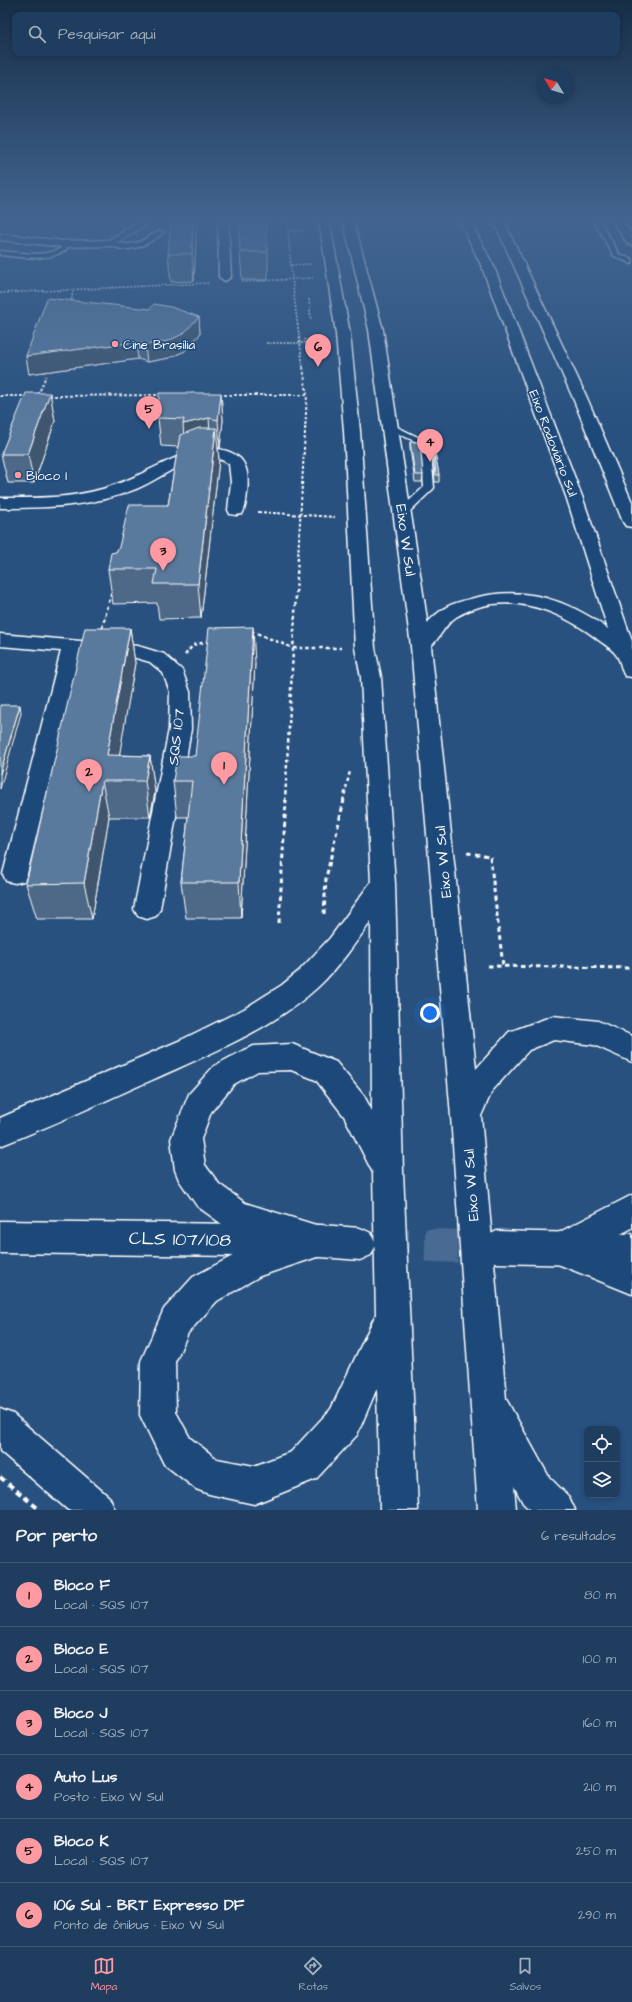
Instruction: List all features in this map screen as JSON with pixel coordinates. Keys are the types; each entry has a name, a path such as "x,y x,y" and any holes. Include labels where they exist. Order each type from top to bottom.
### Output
{"main road":[{"path":"337,289 343,334 365,648 371,678 383,884 388,1172 399,1510"},
{"name":"Eixo W Sul","path":"366,289 376,330 421,646 442,847 466,1116 497,1510"},
{"name":"Eixo Rodoviário Sul","path":"496,289 572,491 632,671"},
{"path":"530,289 580,398 632,522"},
{"path":"0,503 55,502 93,498 135,483 185,458 201,454 224,456 231,458 237,464 239,473 236,510"},
{"path":"130,506 135,483"},
{"path":"421,646 444,617 474,603 505,598 534,600 567,610 592,624 626,652"},
{"path":"0,640 138,652 157,658 172,670"},
{"path":"15,874 72,646"},
{"name":"SQS 107","path":"148,909 180,729 180,692 172,670"},
{"path":"0,1132 48,1113 192,1049 259,1015 308,979 346,937 383,884"},
{"path":"466,1116 482,1082 519,1041 553,1028 598,1033 632,1050"},
{"path":"321,1241 237,1216 208,1195 190,1170 186,1139 198,1104 224,1075 254,1059 292,1057 326,1071 354,1106 388,1172"},
{"path":"559,1249 632,1212"},
{"name":"CLS 107/108","path":"0,1237 321,1241 360,1244"},
{"path":"321,1241 253,1262 205,1289 176,1321 158,1361 158,1414 177,1451 209,1476 254,1485 303,1466 344,1422 393,1313"},
{"path":"497,1247 632,1250"},
{"path":"559,1249 623,1273 632,1278"},
{"path":"487,1398 536,1490 556,1510"},
{"path":"0,1427 96,1510"}],"lane":[{"path":"389,426 424,443 429,488 403,512"}],"path":[{"path":"0,293 99,289"},
{"path":"279,924 307,395 293,289"},
{"path":"70,309 72,291"},
{"path":"309,299 311,321"},
{"path":"266,343 305,343 305,339"},
{"path":"46,376 38,396 165,395"},
{"path":"212,395 307,395"},
{"path":"0,396 30,396"},
{"path":"236,510 300,516 357,519"},
{"path":"96,648 112,589"},
{"path":"244,633 251,631 293,648 365,648"},
{"path":"172,670 193,646 215,640"},
{"path":"324,914 326,878 350,770"},
{"path":"442,847 490,856 503,966"},
{"path":"488,966 632,968"},
{"path":"0,1477 40,1510"}],"building":[{"path":"47,298 150,309 154,304 171,307 199,317 183,334 168,341 145,345 136,342 26,356"},
{"path":"26,393 50,393 28,454 1,454"},
{"path":"159,393 221,393 218,420 209,418 183,424 184,419 158,418"},
{"path":"199,428 216,428 198,584 154,584 157,569 108,569 111,553 116,552 119,547 129,505 168,505 180,435"},
{"path":"410,442 420,442 423,475 415,475"},
{"path":"433,442 439,475 436,475"},
{"path":"253,627 239,882 181,882 192,781 173,781 177,756 195,756 209,628"},
{"path":"85,628 130,628 107,755 150,756 145,781 102,781 84,883 26,884"},
{"path":"0,705 20,705 0,774"}],"tunnel":[{"path":"376,1244 489,1247"}],"place":[{"name":"Cine Brasília","path":"115,344"},
{"name":"106 Sul - BRT Expresso DF","path":"318,367"},
{"name":"Bloco K","path":"149,429"},
{"name":"Auto Lus","path":"430,462"},
{"name":"Bloco I","path":"18,475"},
{"name":"Bloco J","path":"163,571"},
{"name":"Bloco F","path":"224,785"},
{"name":"Bloco E","path":"89,792"}]}
